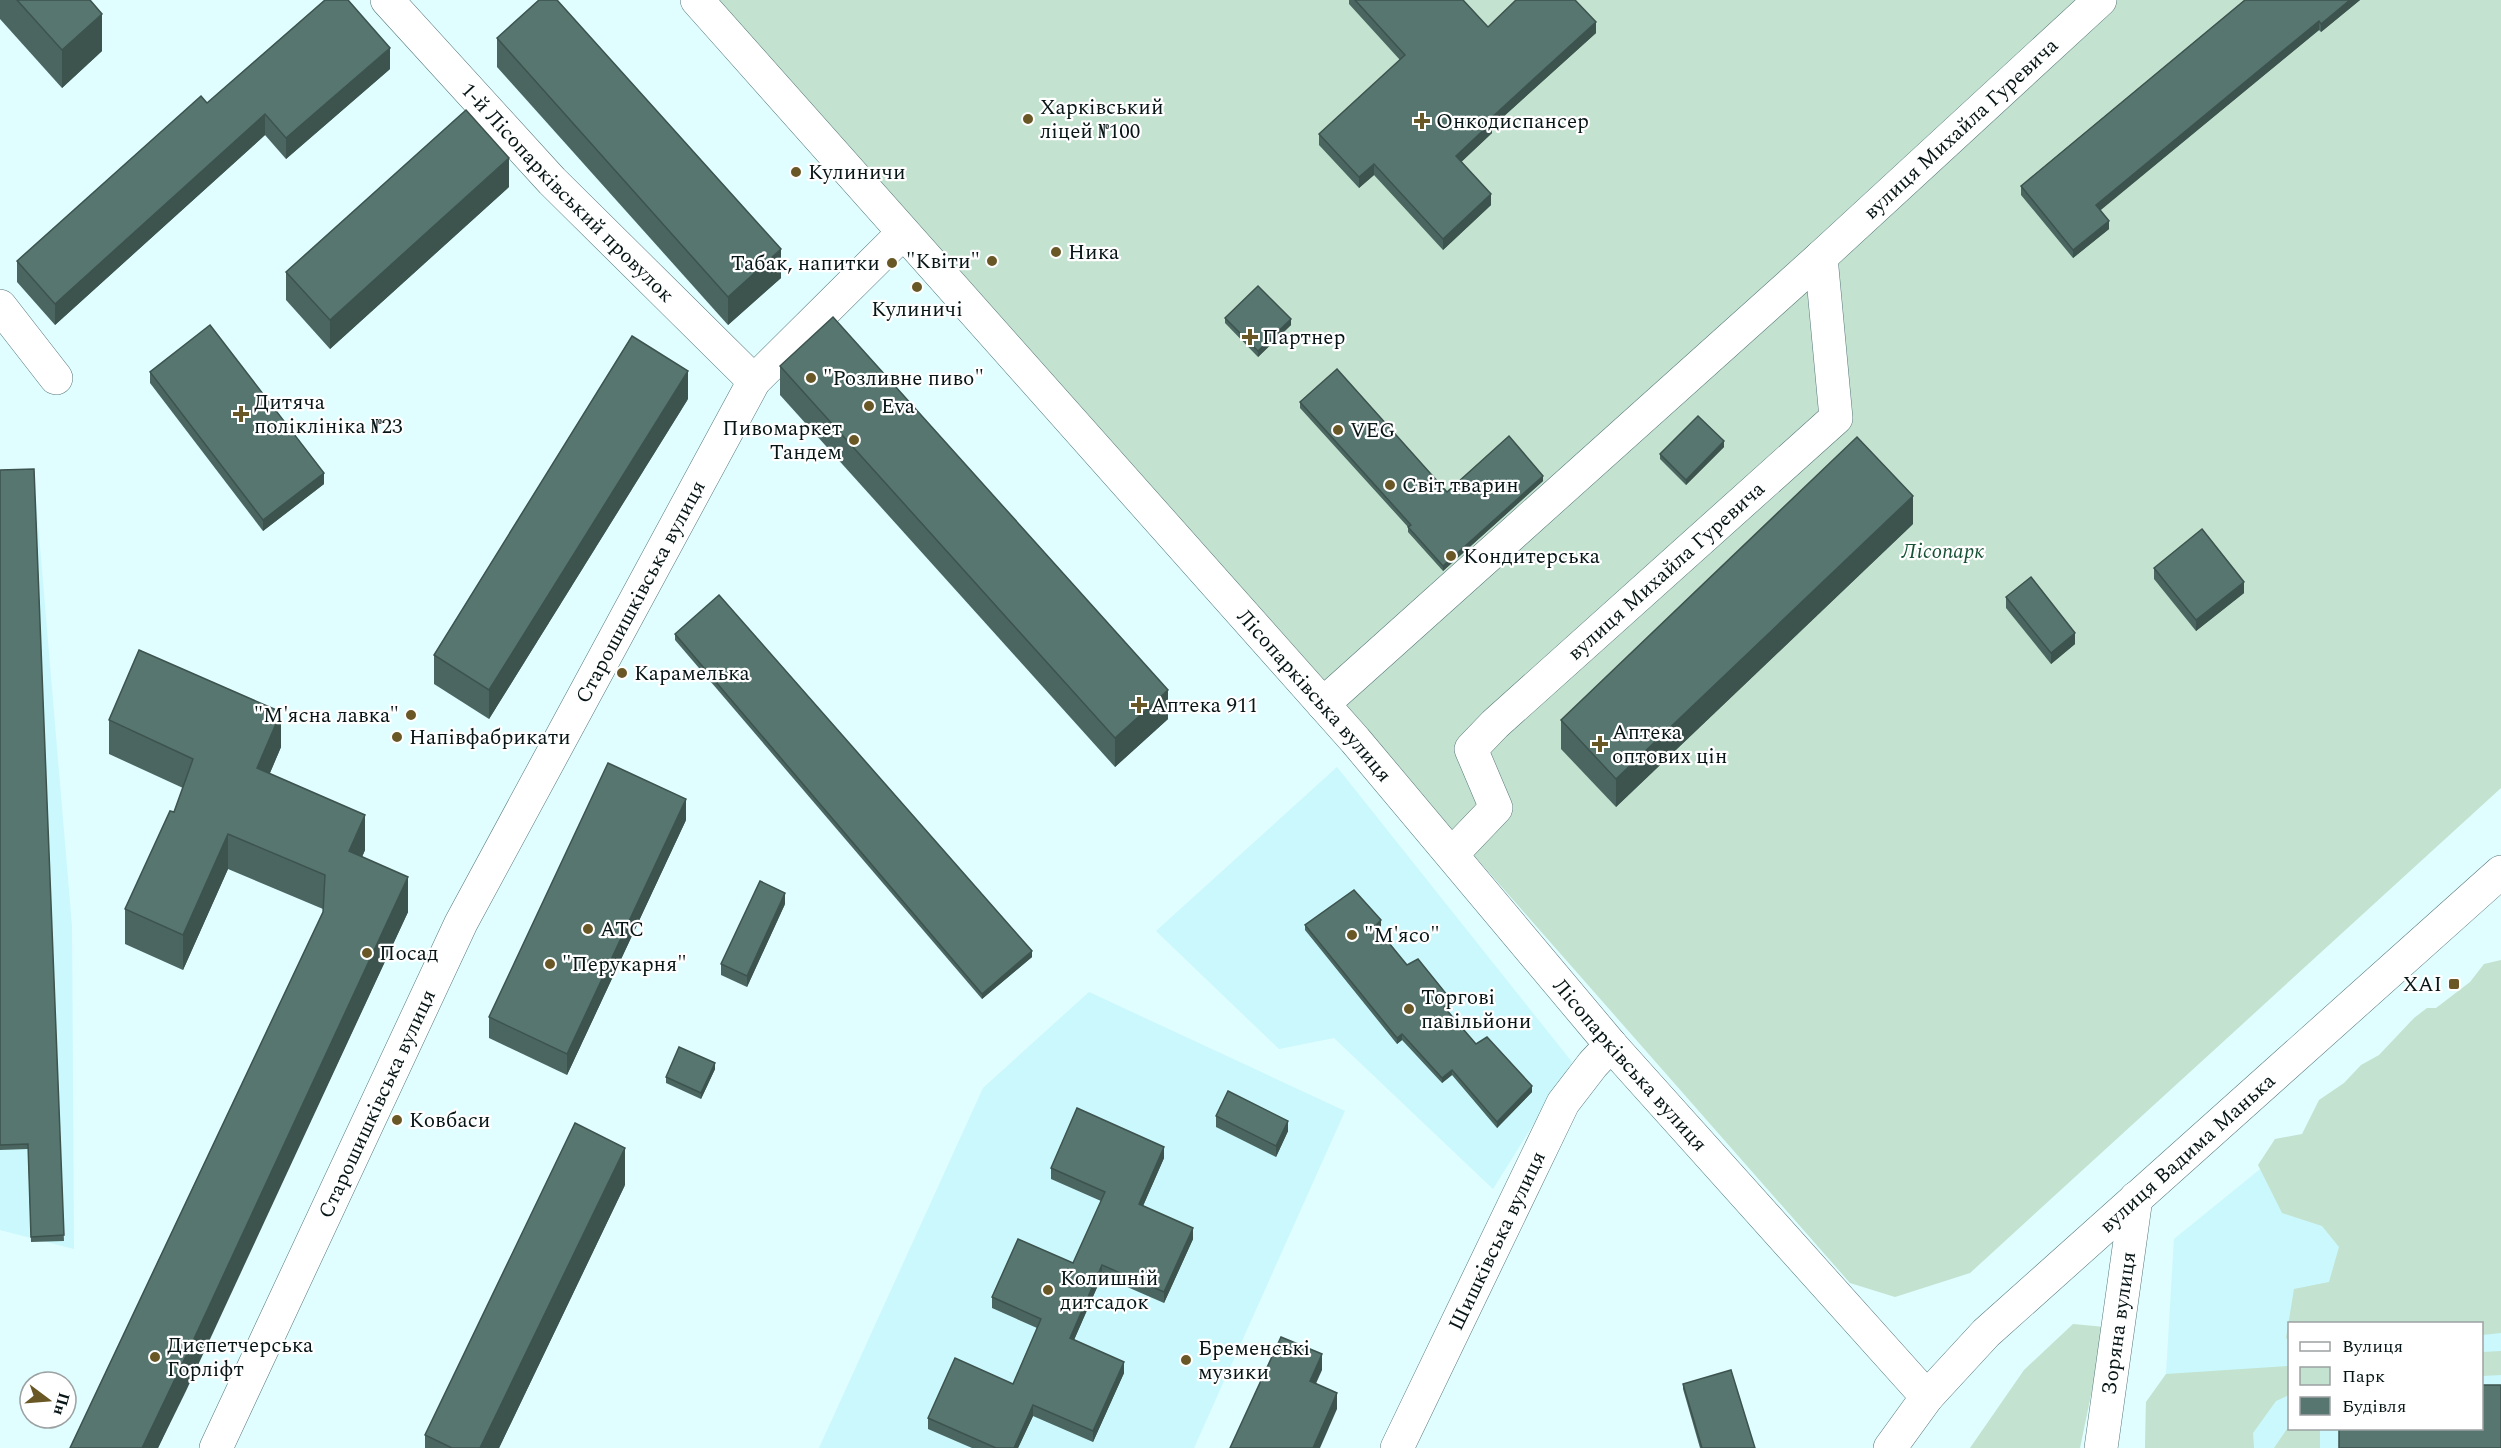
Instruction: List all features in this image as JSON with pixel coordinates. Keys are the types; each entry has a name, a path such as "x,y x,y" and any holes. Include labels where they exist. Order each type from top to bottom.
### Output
{"street":[{"name":"1-й Лісопарківський провулок","path":"387,0 552,181 754,381"},
{"name":"Лісопарківська вулиця","path":"697,0 1323,704 1611,1045 1928,1397"},
{"name":"вулиця Михайла Гуревича","path":"1323,704 1821,257 2100,0"},
{"name":"Старошишківська вулиця","path":"216,1448 460,923 754,381 903,233"},
{"name":"вулиця Михайла Гуревича","path":"1452,854 1496,808 1471,748 1836,418 1821,257"},
{"path":"0,306 57,378"},
{"name":"вулиця Вадима Манька","path":"1890,1448 1928,1397 1986,1333 2501,872"},
{"name":"Шишківська вулиця","path":"1397,1448 1563,1103 1611,1045"},
{"name":"Зоряна вулиця","path":"2101,1448 2136,1198"}],"shaded area":[{"path":"0,475 34,475 72,926 74,1249 0,1230"},
{"path":"1337,767 1572,1062 1493,1189 1334,1038 1279,1049 1156,931"},
{"path":"2501,974 2501,1448 2145,1448 2146,1402 2166,1374 2174,1239"},
{"path":"1089,992 1345,1111 1194,1448 819,1448 983,1088"}],"green space":[{"name":"Лісопарк","path":"711,0 2501,0 2501,788 1970,1273 1895,1297 1850,1283 1362,728"},
{"path":"2501,960 2501,1333 2483,1335 2483,1322 2289,1322 2294,1289 2329,1282 2339,1247 2322,1226 2282,1213 2258,1165 2275,1139 2302,1134 2319,1100 2344,1083 2361,1065 2379,1055 2414,1018 2427,1008 2436,1008 2470,982 2484,964"},
{"path":"2073,1324 2105,1327 2080,1448 1970,1448 2024,1370"},
{"path":"2501,1351 2501,1375 2483,1376 2483,1352"},
{"path":"2288,1366 2288,1395 2276,1401 2253,1433 2254,1448 2145,1448 2146,1402 2166,1374"},
{"path":"2288,1427 2288,1430 2320,1430 2320,1448 2274,1448"}],"building":[{"path":"17,0 90,0 102,14 62,50"},
{"path":"325,0 348,0 390,48 286,138 265,114 55,304 17,261 201,96 207,103"},
{"path":"539,0 557,0 781,249 728,297 497,38"},
{"name":"Онкодиспансер","path":"1355,0 1463,0 1488,27 1516,0 1575,0 1596,22 1490,119 1492,122 1456,156 1491,194 1443,239 1374,164 1359,177 1319,134 1405,55"},
{"path":"2245,0 2350,0 2321,24 2319,21 2096,205 2109,221 2073,250 2021,186"},
{"path":"466,110 509,158 330,320 286,272"},
{"path":"1258,286 1291,319 1258,351 1225,318"},
{"path":"833,317 1168,690 1115,738 780,366"},
{"path":"210,325 324,473 263,520 150,372"},
{"path":"632,336 688,371 489,690 434,655"},
{"path":"1337,369 1447,492 1509,436 1543,476 1443,566 1408,527 1411,525 1300,402"},
{"path":"1698,416 1724,441 1686,480 1660,454"},
{"path":"1857,437 1913,496 1616,779 1561,720"},
{"path":"34,469 64,1235 31,1237 28,1144 0,1145 0,470"},
{"path":"2202,529 2244,582 2196,620 2154,568"},
{"path":"2031,577 2075,633 2051,653 2006,597"},
{"path":"719,595 1032,951 982,994 675,634"},
{"path":"139,650 281,712 257,768 365,815 349,851 408,877 142,1448 70,1448 323,912 325,875 228,834 183,935 125,909 170,811 174,812 193,759 109,720"},
{"name":"АТС","path":"608,763 686,799 567,1054 489,1017"},
{"path":"760,881 785,893 747,976 721,964"},
{"name":"Торгові павільйони","path":"1354,890 1381,920 1375,926 1407,965 1418,959 1452,1001 1444,1007 1476,1044 1487,1037 1532,1086 1497,1122 1452,1070 1442,1078 1402,1034 1397,1038 1305,925"},
{"path":"679,1047 715,1063 701,1093 666,1077"},
{"path":"1228,1091 1288,1121 1276,1146 1216,1116"},
{"name":"Колишній дитсадок","path":"1077,1108 1164,1147 1139,1204 1193,1228 1164,1292 1102,1265 1070,1338 1124,1362 1093,1431 1033,1405 1014,1448 996,1448 928,1418 955,1358 1013,1384 1041,1319 992,1297 1018,1239 1073,1263 1105,1192 1051,1168"},
{"path":"575,1123 625,1148 480,1448 452,1448 425,1435"},
{"path":"1281,1337 1322,1354 1310,1381 1337,1393 1313,1448 1230,1448"},
{"path":"1731,1370 1755,1448 1702,1448 1683,1384"},
{"path":"2483,1385 2501,1385 2501,1448 2339,1448 2339,1430 2483,1430"}],"place":[{"name":"Харківський ліцей №100","path":"1028,119"},
{"name":"Онкодиспансер","path":"1422,121"},
{"name":"Кулиничи","path":"796,172"},
{"name":"Ника","path":"1056,252"},
{"name":"\"Квіти\"","path":"992,261"},
{"name":"Табак, напитки","path":"892,263"},
{"name":"Кулиничі","path":"917,287"},
{"name":"Партнер","path":"1250,337"},
{"name":"\"Розливне пиво\"","path":"811,378"},
{"name":"Eva","path":"869,406"},
{"name":"Дитяча поліклініка №23","path":"241,414"},
{"name":"VEG","path":"1338,430"},
{"name":"Пивомаркет Тандем","path":"854,440"},
{"name":"Світ тварин","path":"1390,485"},
{"name":"Кондитерська","path":"1451,556"},
{"name":"Карамелька","path":"622,673"},
{"name":"Аптека 911","path":"1139,705"},
{"name":"\"М'ясна лавка\"","path":"411,715"},
{"name":"Напівфабрикати","path":"397,737"},
{"name":"Аптека оптових цін","path":"1600,744"},
{"name":"АТС","path":"588,929"},
{"name":"\"М'ясо\"","path":"1352,935"},
{"name":"Посад","path":"367,953"},
{"name":"\"Перукарня\"","path":"550,964"},
{"name":"ХАІ","path":"2454,984"},
{"name":"Торгові павільйони","path":"1409,1009"},
{"name":"Ковбаси","path":"397,1120"},
{"name":"Колишній дитсадок","path":"1048,1290"},
{"name":"Диспетчерська Горліфт","path":"155,1357"},
{"name":"Бременські музики","path":"1186,1360"}]}
